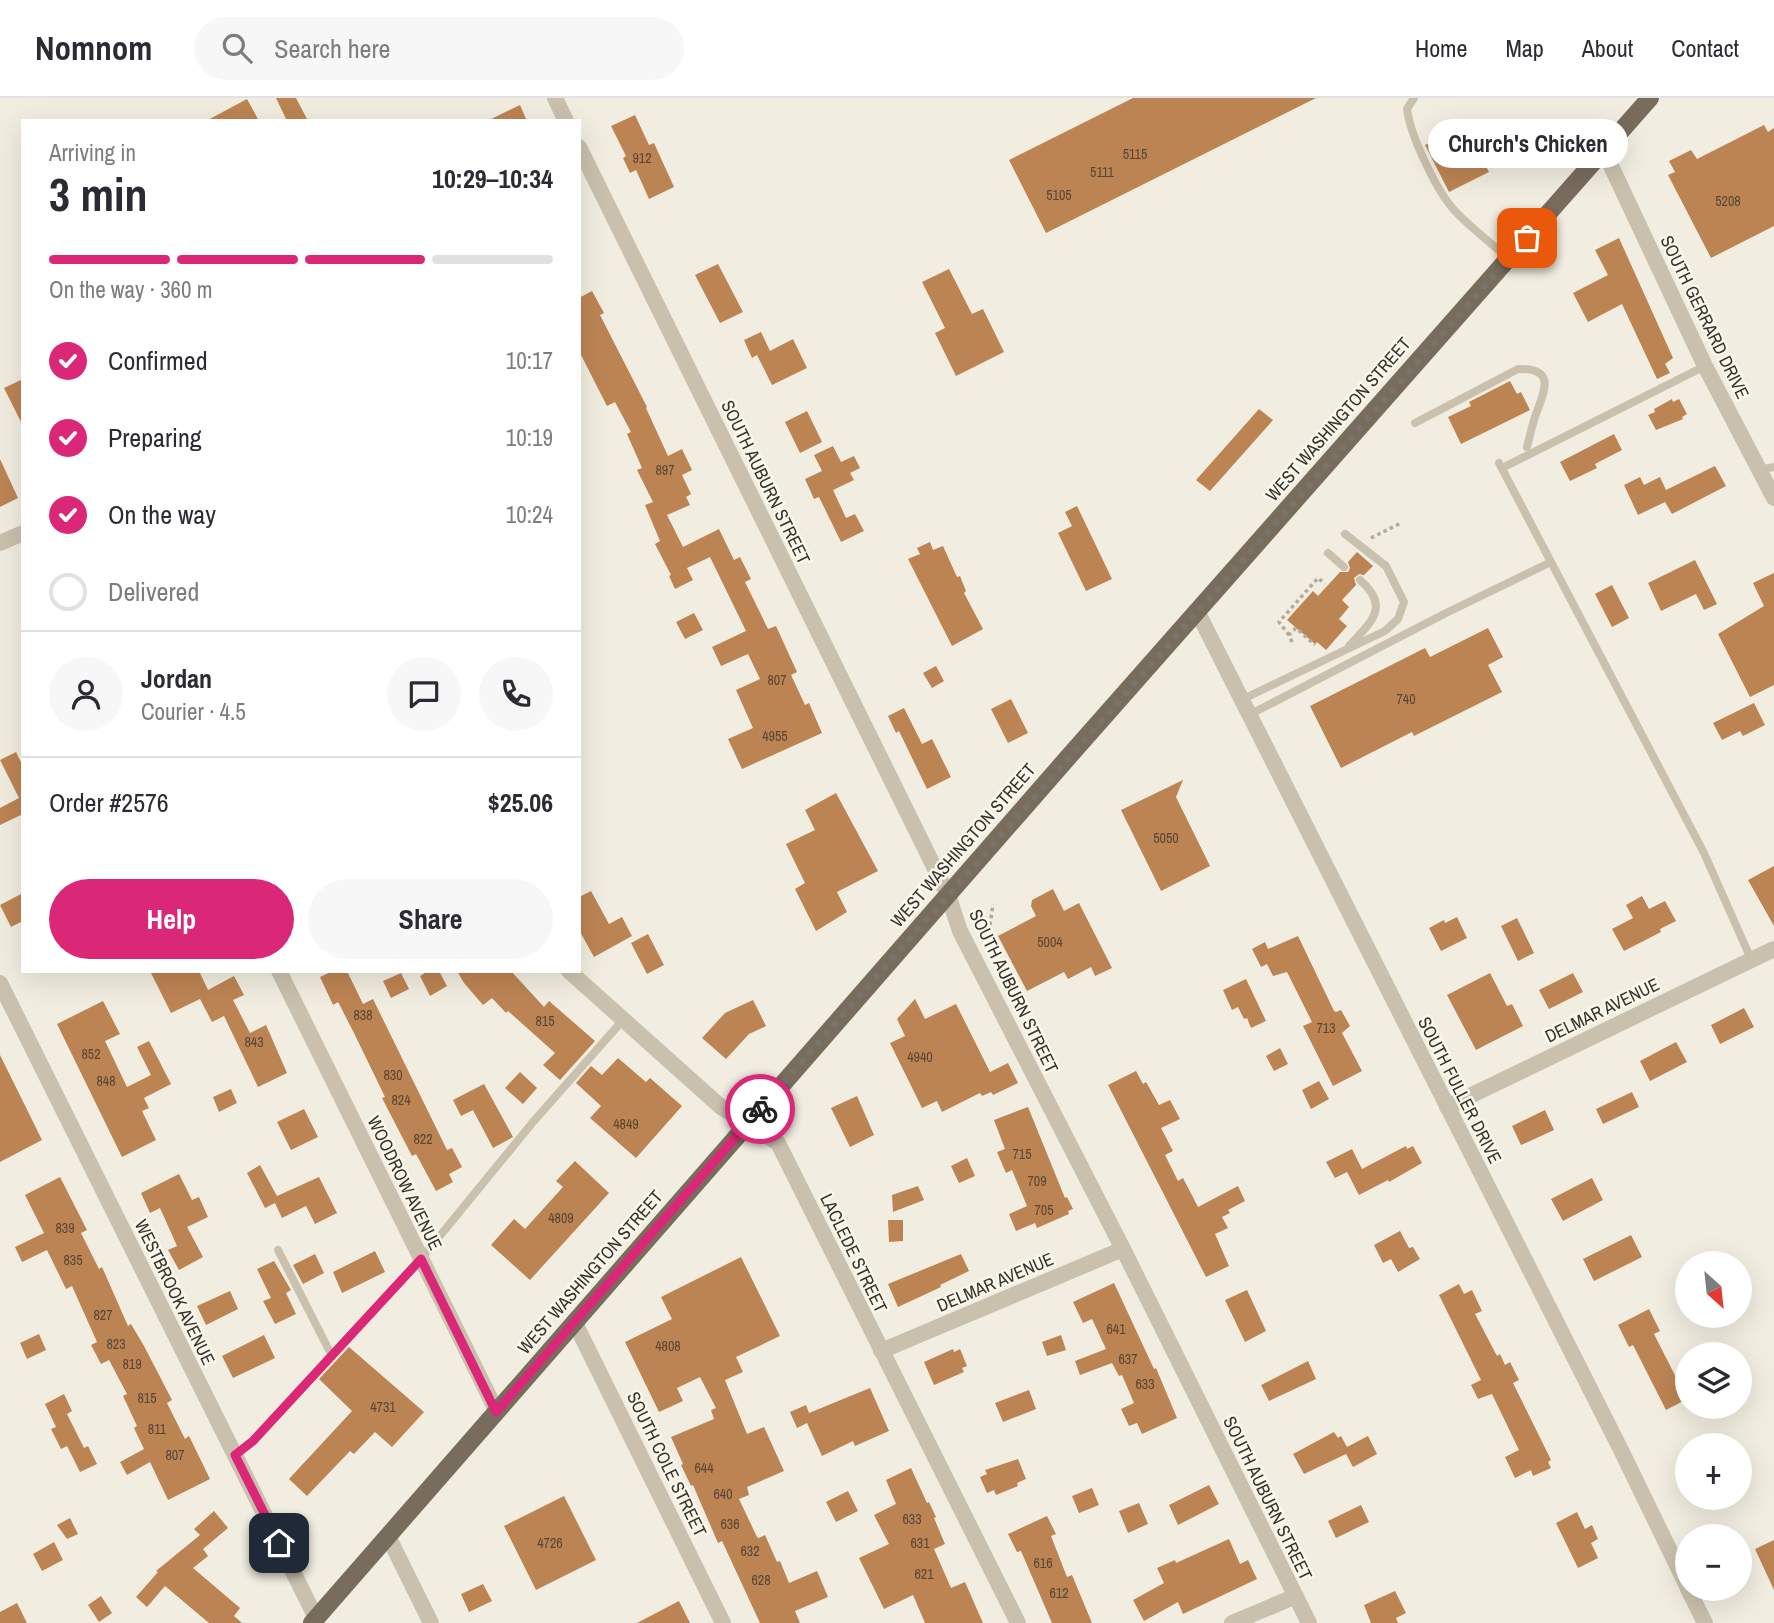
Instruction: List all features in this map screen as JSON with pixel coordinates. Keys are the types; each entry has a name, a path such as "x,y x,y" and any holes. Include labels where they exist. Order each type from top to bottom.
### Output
{"main road":[{"name":"WEST WASHINGTON STREET","path":"314,1621 747,1123 1650,98"}],"street":[{"path":"555,98 565,119"},
{"name":"SOUTH AUBURN STREET","path":"581,151 948,895 960,931 1124,1249 1309,1623"},
{"name":"SOUTH GERRARD DRIVE","path":"1604,151 1705,366 1767,468 1774,498"},
{"path":"0,543 21,534"},
{"name":"SOUTH FULLER DRIVE","path":"1197,611 1675,1561"},
{"name":"DELMAR AVENUE","path":"1447,1107 1774,949"},
{"name":"WOODROW AVENUE","path":"280,973 496,1412"},
{"name":"LACLEDE STREET","path":"571,973 720,1107 778,1143 1018,1623"},
{"name":"WESTBROOK AVENUE","path":"0,983 235,1455 314,1621"},
{"name":"DELMAR AVENUE","path":"881,1351 1124,1249"},
{"name":"SOUTH COLE STREET","path":"575,1323 723,1623"},
{"path":"387,1536 431,1623"},
{"path":"1232,1623 1296,1596"},
{"name":"SOUTH FULLER DRIVE","path":"1694,1601 1705,1623"}],"lane":[{"path":"1414,98 1406,109 1408,121 1444,196 1454,210 1508,258"},
{"path":"1705,366 1500,466 1704,853 1751,958"},
{"path":"1415,424 1518,369 1530,369 1545,381 1546,391 1535,416 1527,447"},
{"path":"1241,700 1385,631 1398,619 1404,602 1386,566 1345,534"},
{"path":"1328,553 1344,567"},
{"path":"1249,715 1551,562"},
{"path":"1345,650 1371,622 1377,607 1374,595 1360,580"},
{"path":"235,1455 253,1441 421,1259 533,1122 623,1020"},
{"path":"278,1250 332,1356"}],"path":[{"path":"1360,545 1401,523"},
{"path":"1292,642 1279,622 1318,578 1325,584"},
{"path":"1289,635 1296,628 1315,645"},
{"path":"989,932 993,904"}],"building":[{"path":"276,98 296,98 307,119 286,119"},
{"path":"1133,98 1316,98 1046,233 1009,160"},
{"path":"247,99 258,119 210,119"},
{"path":"520,105 526,119 491,119"},
{"path":"635,115 649,145 654,143 674,187 649,199 636,170 630,173 623,158 626,156 611,126"},
{"path":"1465,125 1489,172 1449,192 1425,145"},
{"path":"1764,125 1768,132 1774,128 1774,226 1711,258 1668,175 1675,172 1669,161 1691,150 1697,159"},
{"path":"1619,238 1673,358 1665,364 1670,373 1657,379 1622,304 1588,322 1573,293 1608,275 1595,250"},
{"path":"718,264 743,312 720,323 695,275"},
{"path":"949,269 972,314 983,309 1004,352 956,376 935,333 945,328 922,282"},
{"path":"592,291 604,313 600,315 647,407 668,456 682,449 692,470 682,475 691,494 686,497 690,505 667,515 683,547 719,529 734,560 740,557 751,579 745,582 768,629 776,626 797,672 791,675 805,705 809,703 822,733 742,769 728,739 753,728 736,690 760,679 748,654 721,666 712,647 746,631 710,557 687,568 693,580 675,589 655,544 660,541 645,505 653,502 637,470 642,468 627,434 631,432 615,402 607,406 581,355 581,297"},
{"path":"761,332 770,351 793,339 807,368 772,385 757,355 752,358 744,340"},
{"path":"21,380 21,422 4,388"},
{"path":"1510,381 1517,394 1521,392 1530,410 1461,444 1448,417 1471,406 1469,402"},
{"path":"1672,399 1673,402 1679,399 1687,414 1683,419 1656,430 1648,415"},
{"path":"1259,409 1273,420 1210,491 1196,480"},
{"path":"807,411 822,442 800,453 785,422"},
{"path":"1614,434 1622,450 1595,464 1597,468 1570,481 1560,462"},
{"path":"833,446 841,462 854,456 860,468 850,473 854,480 833,490 846,518 855,514 864,531 841,542 819,497 814,499 805,479 822,471 814,455"},
{"path":"0,459 18,498 0,507"},
{"path":"1715,466 1726,486 1672,514 1665,502 1638,515 1624,485 1640,477 1644,485 1660,477 1666,490"},
{"path":"1077,506 1112,579 1086,591 1058,533 1072,526 1065,512"},
{"path":"930,542 933,550 943,546 957,577 960,576 966,591 964,593 983,629 952,646 908,559 920,554 917,548"},
{"path":"1357,552 1373,566 1364,575 1359,574 1354,578 1356,585 1342,600 1349,607 1339,619 1347,626 1326,650 1287,620 1313,591 1318,596 1340,572 1348,572 1348,562"},
{"path":"1695,560 1717,604 1704,610 1696,594 1661,611 1648,583"},
{"path":"1774,573 1774,685 1750,697 1718,634 1764,606 1753,583"},
{"path":"1612,585 1629,618 1612,627 1595,594"},
{"path":"694,613 703,630 685,639 676,622"},
{"path":"1488,628 1503,657 1488,665 1502,692 1414,736 1412,732 1341,768 1310,706 1425,648 1430,657"},
{"path":"936,666 944,681 932,688 923,673"},
{"path":"1011,699 1028,733 1008,743 991,709"},
{"path":"1754,703 1765,725 1743,736 1740,731 1722,740 1713,723"},
{"path":"904,708 922,744 932,739 951,777 927,789 899,731 896,733 888,716"},
{"path":"16,752 21,762 21,815 0,825 0,808 19,798 0,760"},
{"path":"1183,780 1176,797 1210,866 1161,891 1121,810"},
{"path":"836,793 878,871 837,892 847,912 816,931 795,889 805,883 786,844 815,830 805,810"},
{"path":"1774,866 1774,926 1748,880"},
{"path":"1053,889 1064,911 1079,903 1112,968 1095,976 1091,967 1068,979 1064,972 1027,991 998,936 1036,916 1031,906 1032,900"},
{"path":"591,891 609,924 622,917 632,936 594,957 581,934 581,896"},
{"path":"21,894 21,922 11,927 0,905"},
{"path":"1642,896 1649,909 1665,901 1676,921 1624,951 1612,929 1633,918 1626,905"},
{"path":"1457,917 1467,938 1441,951 1429,928"},
{"path":"1517,918 1534,953 1518,961 1501,926"},
{"path":"648,934 664,965 647,974 631,943"},
{"path":"1298,936 1334,1011 1341,1010 1350,1026 1342,1033 1362,1071 1333,1086 1303,1026 1312,1022 1287,972 1273,976 1267,964 1261,967 1252,949 1265,942 1268,949"},
{"path":"151,973 200,973 208,990 234,976 244,995 233,1000 250,1033 266,1025 287,1073 258,1087 224,1016 212,1022 200,999 171,1013"},
{"path":"329,973 348,973 363,1004 373,999 447,1150 452,1148 462,1167 449,1174 453,1182 436,1191 416,1154 412,1156 382,1098 385,1097 353,1031 338,1002 333,1005 320,977"},
{"path":"401,973 409,989 391,998 383,981"},
{"path":"425,973 440,973 447,986 430,996 420,976"},
{"path":"458,973 513,973 544,1007 549,1001 595,1041 560,1080 543,1065 555,1053 492,998 483,1005"},
{"path":"1490,973 1507,1006 1512,1004 1523,1026 1476,1050 1447,995"},
{"path":"1573,973 1583,992 1549,1009 1539,990"},
{"path":"1246,979 1266,1021 1251,1028 1238,1007 1232,1010 1223,990"},
{"path":"915,999 925,1019 956,1004 990,1072 1008,1063 1018,1083 993,1095 991,1092 982,1096 980,1093 942,1112 937,1101 922,1108 890,1043 905,1036 897,1019"},
{"path":"753,1000 766,1026 749,1034 726,1059 702,1038 725,1013"},
{"path":"103,1001 120,1034 105,1041 127,1087 151,1075 137,1047 149,1041 171,1084 144,1098 149,1108 142,1111 156,1140 122,1157 57,1024"},
{"path":"1744,1008 1754,1027 1720,1044 1711,1025"},
{"path":"1676,1042 1687,1062 1650,1081 1640,1061"},
{"path":"1280,1048 1288,1064 1274,1071 1266,1056"},
{"path":"0,1055 42,1140 0,1162"},
{"path":"618,1058 646,1082 650,1078 682,1106 636,1158 590,1118 601,1106 576,1083 591,1066 602,1075"},
{"path":"1136,1071 1143,1084 1146,1082 1159,1105 1170,1100 1180,1119 1161,1128 1173,1151 1165,1155 1178,1181 1183,1178 1198,1207 1238,1186 1245,1201 1228,1210 1230,1213 1222,1217 1228,1228 1215,1234 1229,1266 1206,1277 1108,1085"},
{"path":"520,1072 537,1088 523,1104 505,1088"},
{"path":"1319,1081 1329,1099 1311,1109 1302,1090"},
{"path":"484,1084 513,1137 493,1148 473,1110 461,1116 453,1100"},
{"path":"231,1089 237,1103 219,1112 213,1097"},
{"path":"1632,1092 1639,1107 1603,1124 1596,1109"},
{"path":"857,1096 874,1135 850,1147 831,1108"},
{"path":"1028,1107 1065,1198 1067,1197 1073,1209 1068,1211 1069,1214 1037,1228 1035,1223 1016,1231 1009,1214 1027,1206 1012,1170 1006,1173 997,1152 1005,1149 994,1120"},
{"path":"304,1109 318,1137 291,1150 277,1122"},
{"path":"1545,1110 1554,1130 1521,1145 1512,1126"},
{"path":"1406,1146 1407,1149 1413,1146 1422,1163 1359,1195 1347,1172 1335,1178 1326,1162 1352,1149 1362,1169"},
{"path":"967,1158 975,1176 959,1183 951,1166"},
{"path":"575,1161 609,1193 530,1280 491,1245 514,1219 525,1229 563,1187 556,1181"},
{"path":"260,1165 277,1196 319,1177 337,1213 315,1224 306,1206 282,1218 275,1203 265,1208 247,1173"},
{"path":"179,1174 192,1200 199,1197 208,1217 187,1227 203,1257 179,1270 168,1250 177,1246 160,1208 150,1213 141,1193"},
{"path":"60,1177 87,1230 81,1233 99,1269 102,1267 128,1326 131,1324 172,1400 167,1403 185,1439 189,1436 210,1479 168,1500 150,1462 127,1475 120,1462 144,1449 123,1396 127,1394 109,1360 101,1364 91,1345 97,1342 72,1286 66,1289 47,1250 22,1262 15,1247 44,1233 25,1195"},
{"path":"1592,1178 1603,1200 1563,1221 1551,1199"},
{"path":"918,1186 924,1200 893,1212 892,1195"},
{"path":"888,1220 903,1220 903,1241 889,1242"},
{"path":"1400,1231 1409,1248 1413,1247 1420,1259 1398,1272 1391,1259 1383,1263 1374,1245"},
{"path":"1631,1235 1642,1257 1594,1281 1583,1259"},
{"path":"375,1251 385,1272 342,1293 333,1272"},
{"path":"315,1254 324,1273 303,1284 293,1265"},
{"path":"961,1254 969,1271 898,1307 888,1284"},
{"path":"741,1257 780,1336 736,1357 743,1372 725,1380 747,1434 764,1427 784,1471 747,1487 749,1495 739,1499 757,1537 765,1535 789,1583 817,1571 828,1597 795,1611 800,1623 760,1623 722,1541 718,1543 693,1485 691,1486 681,1465 683,1464 671,1437 714,1419 711,1410 716,1408 700,1377 677,1388 683,1401 659,1412 625,1342 672,1319 661,1297"},
{"path":"274,1261 291,1290 286,1293 296,1314 275,1324 263,1301 271,1298 257,1269"},
{"path":"1114,1283 1154,1369 1156,1368 1177,1418 1142,1434 1137,1423 1129,1426 1121,1409 1134,1403 1122,1375 1119,1376 1112,1363 1080,1375 1075,1361 1106,1349 1092,1319 1083,1323 1073,1302"},
{"path":"1459,1284 1464,1294 1472,1290 1482,1311 1475,1314 1497,1356 1500,1354 1505,1365 1510,1362 1519,1380 1513,1383 1551,1460 1548,1462 1551,1468 1533,1476 1531,1470 1515,1478 1505,1457 1519,1450 1492,1394 1478,1399 1471,1385 1481,1380 1439,1295"},
{"path":"1247,1290 1266,1331 1245,1342 1225,1300"},
{"path":"230,1291 238,1309 206,1325 197,1306"},
{"path":"1649,1309 1660,1331 1654,1334 1675,1375 1675,1405 1666,1410 1633,1345 1629,1347 1618,1325"},
{"path":"39,1334 46,1350 27,1359 20,1343"},
{"path":"264,1335 275,1358 233,1378 222,1356"},
{"path":"1061,1335 1066,1350 1047,1356 1042,1342"},
{"path":"349,1347 424,1412 392,1447 375,1432 354,1454 350,1451 307,1496 289,1479 352,1411 319,1379"},
{"path":"953,1349 954,1352 960,1349 967,1366 962,1368 964,1372 934,1385 924,1362"},
{"path":"1308,1361 1316,1379 1269,1401 1261,1385"},
{"path":"870,1388 889,1431 855,1446 853,1441 822,1456 807,1423 797,1428 790,1412 806,1405 809,1413"},
{"path":"1029,1390 1036,1409 1003,1422 995,1403"},
{"path":"64,1394 72,1411 67,1414 84,1448 88,1446 97,1464 80,1472 67,1446 61,1449 51,1429 56,1427 45,1404"},
{"path":"1334,1432 1338,1438 1341,1436 1347,1447 1368,1436 1377,1454 1353,1467 1346,1454 1304,1474 1293,1454"},
{"path":"1018,1459 1026,1479 1017,1483 1018,1486 996,1495 994,1490 987,1493 980,1477 987,1474 985,1470"},
{"path":"911,1468 936,1517 934,1518 945,1544 934,1549 951,1588 965,1582 983,1623 925,1623 913,1595 884,1609 859,1558 889,1544 874,1515 896,1504 886,1480"},
{"path":"1209,1485 1219,1504 1178,1525 1169,1505"},
{"path":"1092,1488 1099,1505 1079,1513 1072,1496"},
{"path":"848,1491 858,1511 836,1522 826,1502"},
{"path":"564,1496 596,1560 536,1590 504,1526"},
{"path":"1139,1503 1148,1524 1128,1533 1119,1511"},
{"path":"1361,1505 1369,1522 1336,1538 1328,1521"},
{"path":"214,1511 228,1528 203,1549 208,1556 193,1568 240,1608 234,1616 242,1623 209,1623 165,1586 147,1607 136,1597 158,1572 156,1571 200,1535 194,1529"},
{"path":"1577,1512 1585,1529 1592,1525 1598,1539 1591,1543 1598,1558 1578,1568 1556,1523"},
{"path":"1047,1516 1056,1534 1051,1536 1067,1577 1072,1575 1092,1623 1052,1623 1021,1551 1017,1552 1008,1534"},
{"path":"70,1518 78,1534 67,1539 57,1525"},
{"path":"1229,1539 1240,1564 1248,1560 1257,1579 1183,1614 1178,1602 1144,1621 1133,1600 1164,1583 1157,1568 1175,1560 1176,1563"},
{"path":"1774,1540 1774,1590 1755,1549"},
{"path":"54,1542 63,1560 42,1571 33,1554"},
{"path":"483,1584 492,1601 469,1612 461,1594"},
{"path":"1395,1591 1406,1613 1396,1618 1398,1623 1371,1623 1364,1605"},
{"path":"101,1596 112,1613 99,1622 88,1605"},
{"path":"679,1601 690,1623 637,1623"},
{"path":"17,1603 27,1623 0,1623 0,1612"}],"way so far":[{"path":"760,1109 1527,238"}],"place":[{"name":"Church's Chicken","path":"1527,238"}],"route":[{"path":"279,1543 235,1455 253,1441 421,1259 496,1412 760,1109"}]}
